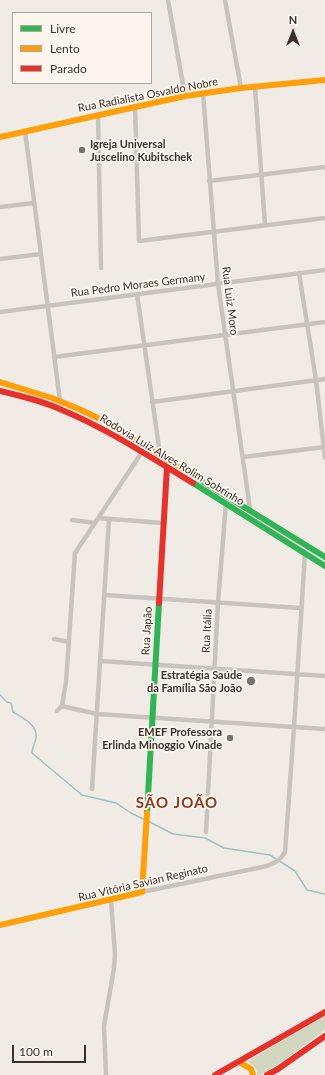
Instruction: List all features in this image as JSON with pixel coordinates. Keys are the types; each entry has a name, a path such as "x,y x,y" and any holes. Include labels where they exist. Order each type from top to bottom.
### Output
{"main road":[{"name":"Rua Radialista Osvaldo Nobre","path":"0,137 98,114 185,96 241,88 325,80"},
{"name":"Rodovia Luiz Alves Rolim Sobrinho","path":"0,382 60,401 102,420 250,509 325,557"},
{"name":"Rodovia Luiz Alves Rolim Sobrinho","path":"0,391 60,409 119,438 226,503 325,566"},
{"name":"Rua Japão","path":"142,892 167,467"},
{"name":"Rua Vitória Savian Reginato","path":"0,926 142,892"},
{"path":"215,1075 325,1012"},
{"path":"267,1075 325,1036"},
{"path":"239,1062 251,1069 253,1075"}],"street":[{"path":"168,0 185,96"},
{"path":"225,0 241,88"},
{"path":"255,87 265,226"},
{"name":"Rua Luiz Moro","path":"203,93 218,284 250,509"},
{"path":"135,106 139,241 325,218"},
{"path":"98,114 101,268"},
{"path":"25,131 60,401"},
{"path":"209,181 325,167"},
{"path":"0,207 34,202"},
{"path":"0,259 41,254"},
{"name":"Rua Pedro Moraes Germany","path":"0,312 325,270"},
{"path":"299,273 316,380 325,458"},
{"path":"136,294 160,454"},
{"path":"54,357 325,322"},
{"path":"152,402 325,379"},
{"path":"243,457 324,447"},
{"path":"57,711 62,706 66,682 75,553 142,452"},
{"name":"Rua Itália","path":"206,832 218,602 226,503"},
{"path":"98,518 163,523"},
{"path":"92,789 109,519"},
{"path":"72,520 95,523"},
{"path":"294,727 304,552"},
{"path":"104,595 301,608"},
{"path":"54,639 69,642"},
{"path":"100,661 325,676"},
{"path":"62,706 97,714 325,729"},
{"name":"Rua Vitória Savian Reginato","path":"142,892 267,866 282,858 285,852 294,727"},
{"path":"106,1075 104,1026 115,954 111,900"}],"green space":[{"path":"325,1015 325,1030 283,1061 260,1075 257,1075 254,1067 247,1062"}],"waterway":[{"path":"0,695 7,702 11,703 13,712 29,722 35,729 36,738 32,753 82,795 116,803 145,820"},
{"path":"148,821 173,834 205,838 224,848 270,855 295,871 307,890 325,894"}],"traffic: fast":[{"path":"189,473 325,557"},
{"path":"193,483 325,566"},
{"path":"147,813 159,603"}],"traffic: slow":[{"path":"0,137 185,96 241,88 325,80"},
{"path":"0,382 52,398 102,420 189,473"},
{"path":"0,925 142,892 147,813"},
{"path":"239,1062 251,1069 253,1075"}],"traffic: jam":[{"path":"0,391 39,401 96,426 193,483"},
{"path":"159,603 167,467"},
{"path":"215,1075 325,1012"},
{"path":"267,1075 325,1036"}],"place":[{"name":"Igreja Universal Juscelino Kubitschek","path":"82,150"},
{"name":"Estratégia Saúde da Família São João","path":"251,681"},
{"name":"EMEF Professora Erlinda Minoggio Vinade","path":"230,738"}],"district":[{"name":"SÃO JOÃO","path":"177,803"}]}
